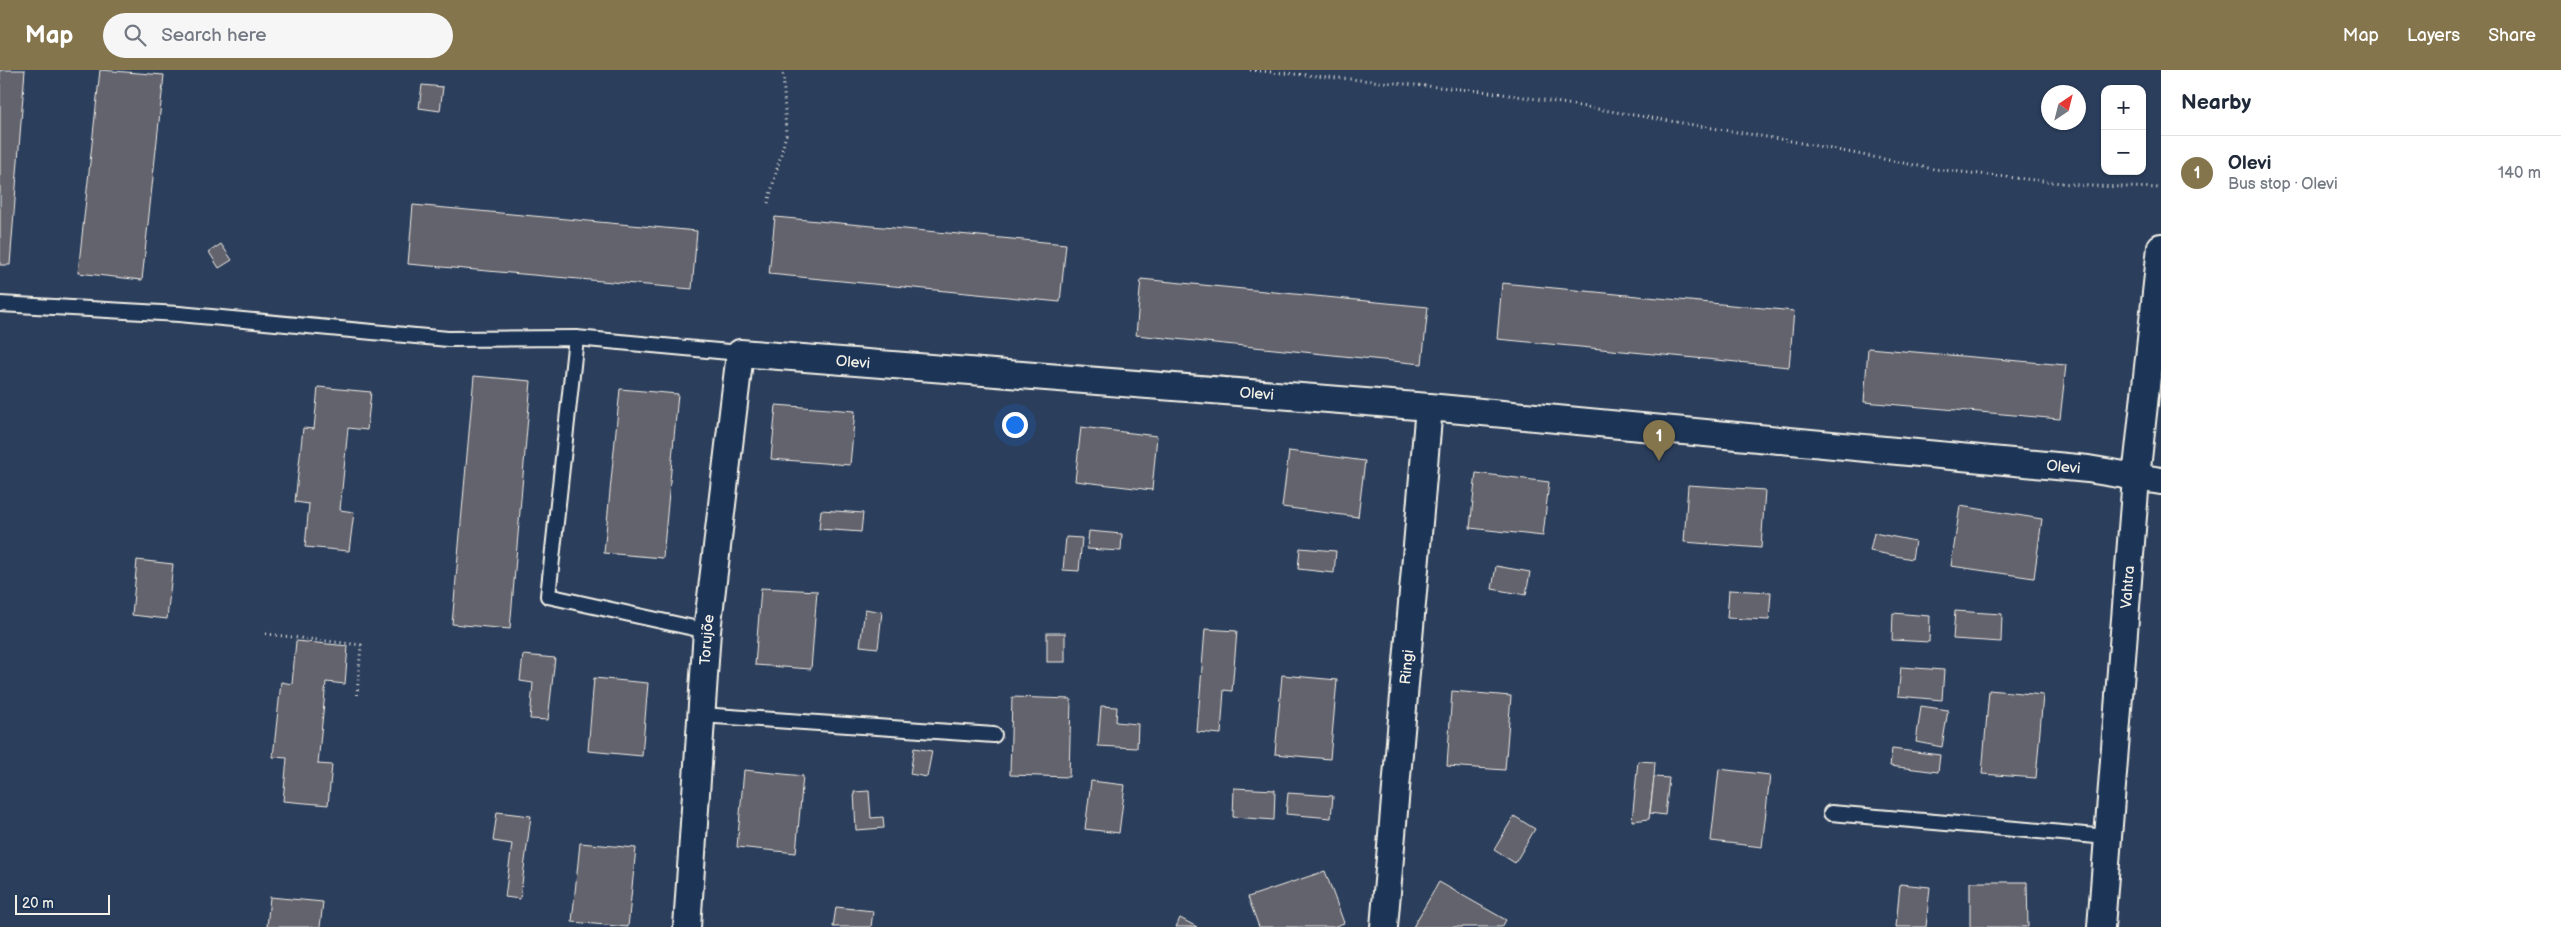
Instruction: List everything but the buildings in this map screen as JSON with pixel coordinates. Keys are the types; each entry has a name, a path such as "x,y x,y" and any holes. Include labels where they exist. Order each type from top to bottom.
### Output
{"street":[{"name":"Vahtra","path":"2101,927 2136,478 2161,246"},
{"name":"Olevi","path":"740,354 1429,407 2078,468 2161,481"},
{"name":"Torujõe","path":"687,927 708,631 740,354"},
{"name":"Ringi","path":"1384,927 1429,407"}],"lane":[{"path":"0,304 179,314 448,339 576,338 740,354"},
{"path":"576,338 548,596 708,631"},
{"path":"702,715 994,735"},
{"path":"1831,813 2108,837"}],"path":[{"path":"768,203 786,135 783,70"},
{"path":"1250,70 1482,91 1655,117 1934,169 2089,186 2161,188"},
{"path":"266,634 361,645 357,695"}],"place":[{"name":"Olevi","path":"1659,461"}]}
